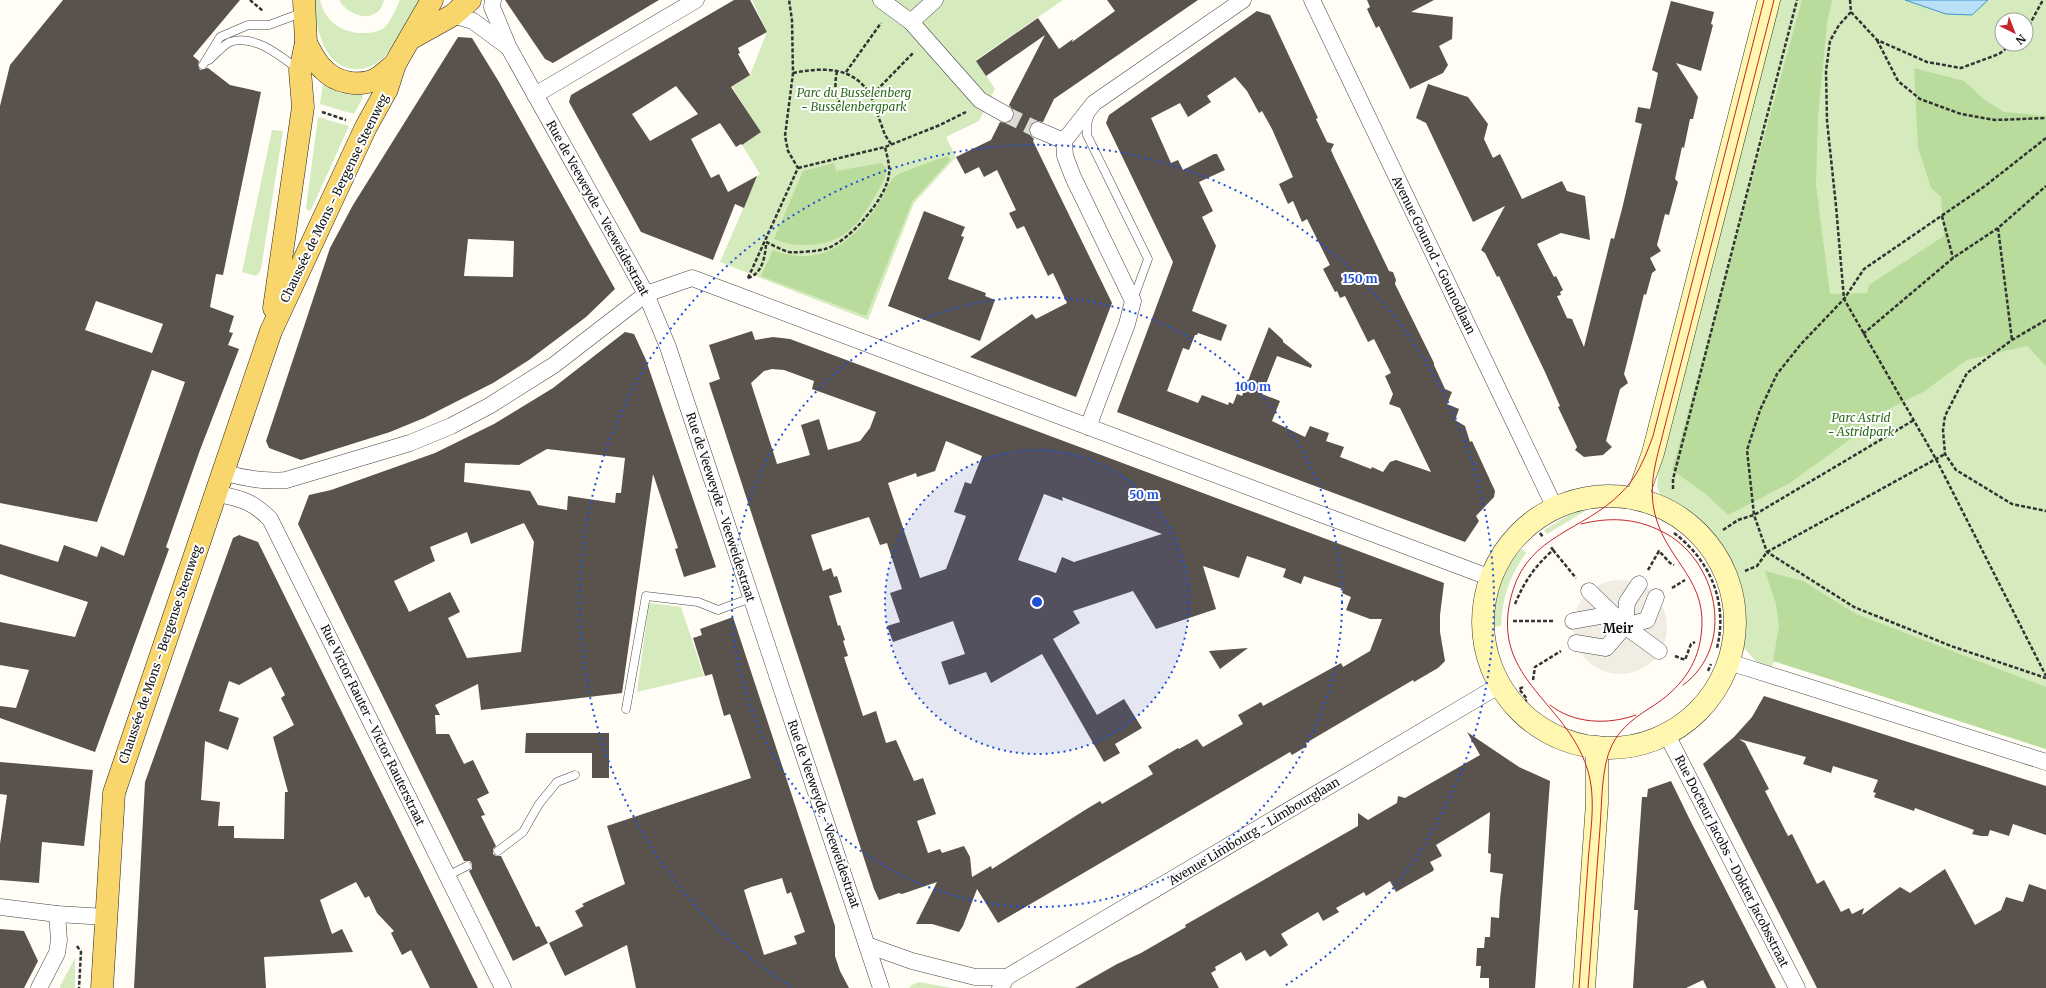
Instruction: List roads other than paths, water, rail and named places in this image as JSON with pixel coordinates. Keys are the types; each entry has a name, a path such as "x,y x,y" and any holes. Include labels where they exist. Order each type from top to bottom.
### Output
{"main road":[{"name":"Chaussée de Mons - Bergense Steenweg","path":"102,988 114,793 271,331 366,126 387,89 395,64 432,0"},
{"path":"410,39 453,15 470,0"},
{"name":"Chaussée de Mons - Bergense Steenweg","path":"271,331 303,107 300,71 306,43 304,6"},
{"name":"Chaussée de Mons - Bergense Steenweg","path":"306,43 323,69 335,78 345,82 361,83 377,78 395,64"}],"street":[{"name":"Rue de Veeweyde - Veeweidestraat","path":"493,0 492,6 509,48 646,294 668,347 881,988"},
{"path":"535,95 696,0"},
{"path":"911,22 935,0"},
{"path":"1088,427 1127,324 1133,301 1073,177 1065,156 1064,141 1094,103 1243,0"},
{"name":"Avenue Gounod - Gounodlaan","path":"1312,0 1556,510"},
{"path":"1637,498 1653,453 1770,0"},
{"path":"886,4 911,22 980,100 1005,114"},
{"name":"Rue de Veeweyde - Veeweidestraat","path":"453,15 473,21 509,48"},
{"path":"1038,130 1064,141"},
{"path":"223,472 248,480 286,480 410,443 490,406 554,365 646,294 692,278 1491,578"},
{"name":"Rue Victor Rauter - Victor Rauterstraat","path":"215,493 242,499 257,506 270,519 503,988"},
{"path":"1598,496 1619,496 1637,498 1661,506 1685,520 1709,544 1727,575 1734,609 1733,644 1719,658 1722,678 1704,704 1680,725 1666,733 1634,745 1597,747 1563,739 1539,726 1518,709 1500,685 1493,671 1484,641 1484,609 1491,578 1502,556 1514,542 1534,524 1572,502 1598,496"},
{"path":"1625,626 1627,602 1639,584"},
{"path":"1589,591 1625,626 1659,651"},
{"path":"1576,643 1606,648 1625,626 1647,620 1656,597"},
{"path":"1573,621 1612,614"},
{"path":"1719,658 2046,762"},
{"name":"Avenue Limbourg - Limbourglaan","path":"867,945 912,961 1004,983 1500,685"},
{"name":"Rue Docteur Jacobs - Dokter Jacobsstraat","path":"1666,733 1797,988"},
{"path":"1584,988 1597,803 1597,747"},
{"path":"0,908 106,917"},
{"path":"39,988 57,953 59,940 57,914"}],"lane":[{"path":"300,71 272,51 248,40 230,42 203,65 220,37 248,25 269,25 304,6"},
{"path":"1094,103 1087,124 1087,135 1148,259 1133,301"},
{"path":"626,709 646,596 698,602 718,610 751,598"},
{"path":"498,851 523,832 539,804 557,782 576,776"},
{"path":"447,876 467,866"}],"water":[{"path":"1905,0 1988,0 1972,15 1946,14"}],"tunnel":[{"path":"1005,114 1038,130"}],"tram line":[{"path":"1579,988 1592,815 1592,791 1587,768 1576,744 1562,723 1532,686 1519,666 1510,645 1508,620 1513,590 1521,572 1532,557 1545,545 1606,506 1626,488 1636,474 1647,452 1653,436 1764,0"},
{"path":"1588,988 1603,785 1608,754 1612,745 1625,727 1679,685 1691,667 1699,647 1702,617 1699,601 1694,586 1662,534 1654,509 1652,492 1653,483 1659,449 1774,0"},
{"path":"1581,524 1602,520 1622,520 1641,523 1661,531 1681,544 1696,561 1707,581 1714,604 1715,626 1710,648 1700,668 1683,685"},
{"path":"1550,705 1570,716 1592,721 1614,720 1636,715"}],"district":[{"name":"Meir","path":"1618,628"}],"park label":[{"name":"Parc du Busselenberg - Busselenbergpark","path":"854,99"},
{"name":"Parc Astrid - Astridpark","path":"1861,424"}]}
